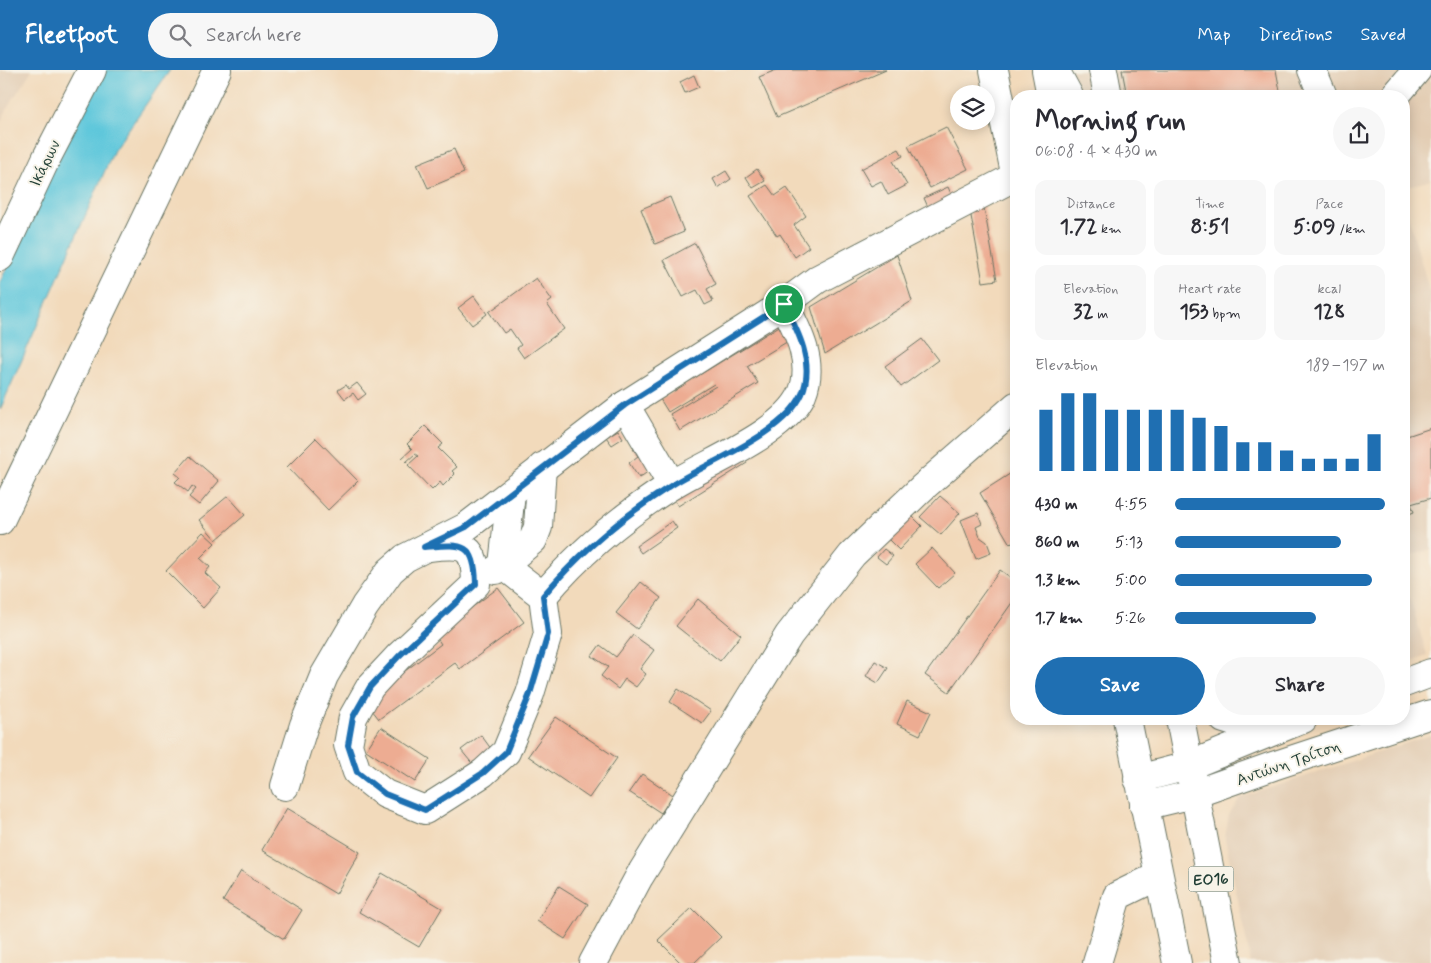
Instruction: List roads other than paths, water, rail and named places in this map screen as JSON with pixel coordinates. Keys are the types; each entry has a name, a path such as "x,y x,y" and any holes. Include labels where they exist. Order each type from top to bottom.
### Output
{"street":[{"name":"Ικάρων","path":"0,257 46,159 92,70"},
{"path":"0,521 217,70"},
{"path":"994,70 1010,148"},
{"path":"1046,70 1050,90"},
{"path":"1055,70 1067,90"},
{"path":"1103,70 1107,90"},
{"path":"1312,70 1320,90"},
{"path":"1400,90 1417,70"},
{"path":"285,786 304,725 324,676 365,606 390,571 405,558 466,527 625,405 784,304 818,279 1010,180"},
{"path":"543,596 570,564 600,537 672,484 762,434 786,414 802,395 807,373 805,352 784,304"},
{"path":"625,405 672,484"},
{"path":"593,963 638,877 789,635 852,555 922,488 1010,411"},
{"path":"503,566 543,596 548,634 530,694 506,752 483,773 425,810 385,794 357,772 348,745 353,717 370,687 399,656 476,584 503,566 533,540 538,527 542,468"},
{"path":"503,566 511,493"},
{"path":"424,547 462,546 472,554 475,563 476,584"},
{"path":"1410,681 1431,673"},
{"name":"Αντώνη Τρίτση","path":"1410,722 1431,715"},
{"path":"1128,725 1177,963"},
{"name":"ΕΟ16","path":"1181,725 1228,963"},
{"path":"1243,725 1256,729 1273,730"},
{"name":"Αντώνη Τρίτση","path":"1138,779 1188,766 1287,725"},
{"name":"Αντώνη Τρίτση","path":"1144,806 1194,794 1400,725"},
{"path":"1097,963 1117,896 1158,876"}],"water":[{"path":"102,70 170,70 114,150 0,410 0,282 90,86"}]}
